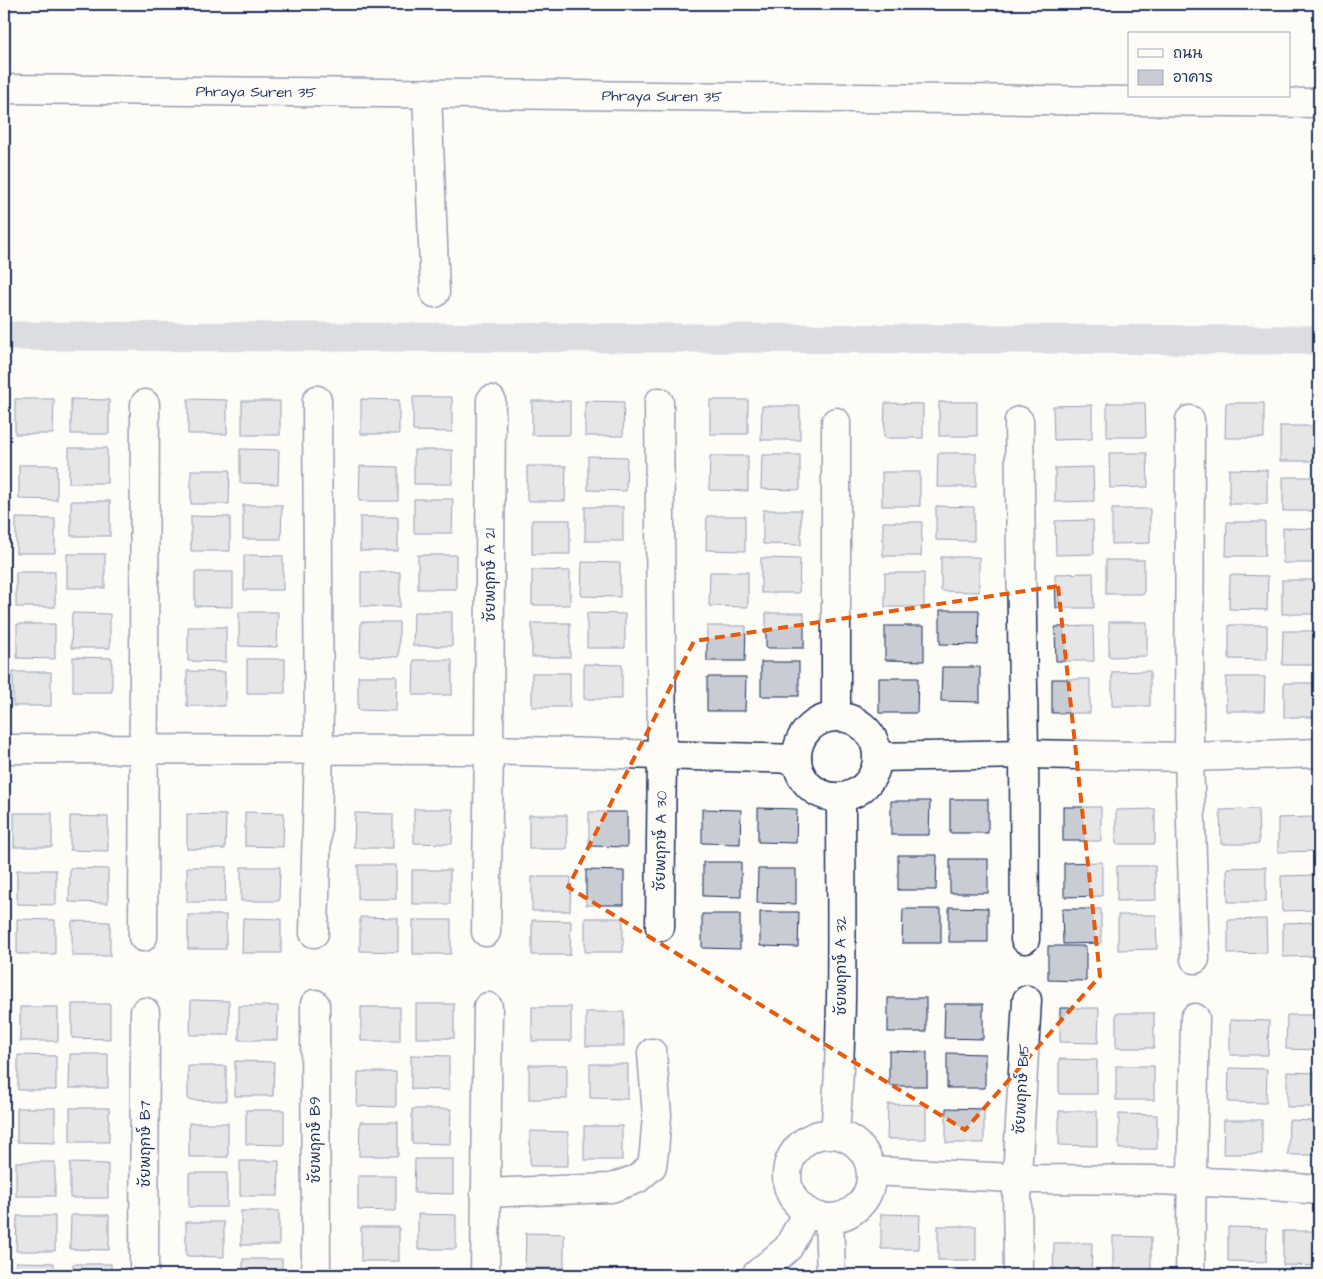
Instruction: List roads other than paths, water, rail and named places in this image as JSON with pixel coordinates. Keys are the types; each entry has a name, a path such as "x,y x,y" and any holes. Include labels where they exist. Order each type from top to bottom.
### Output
{"street":[{"name":"Phraya Suren 35","path":"4,89 1319,103"},
{"path":"427,93 435,293"},
{"path":"314,933 319,749 317,400"},
{"name":"ชัยพฤกษ์ A 21","path":"486,932 491,400"},
{"name":"ชัยพฤกษ์ A 30","path":"659,402 662,755 660,927"},
{"path":"143,937 145,404"},
{"path":"1190,420 1189,757 1195,959"},
{"path":"836,422 836,717"},
{"path":"1019,422 1025,939"},
{"path":"836,717 849,718 860,724 870,733 878,757 871,780 853,795 842,798 828,797 816,792 806,783 799,772 797,759 798,746 804,734 812,725 823,719 836,717"},
{"path":"4,749 489,750 797,759"},
{"path":"878,757 1024,754 1189,757 1319,754"},
{"name":"ชัยพฤกษ์ A 32","path":"835,1134 840,1082 842,798"},
{"name":"ชัยพฤกษ์ B15","path":"1018,1275 1017,1177 1027,1000"},
{"name":"ชัยพฤกษ์ B9","path":"314,1004 316,1275"},
{"path":"485,1275 488,1007"},
{"name":"ชัยพฤกษ์ B7","path":"144,1275 145,1012"},
{"path":"1190,1275 1195,1018"},
{"path":"485,1193 611,1188 637,1179 652,1166 654,1151 657,1116 652,1054"},
{"path":"821,1134 835,1134 852,1141 865,1154 871,1171 870,1185 865,1199 849,1213 842,1216 818,1215 796,1203 789,1190 786,1176 789,1161 796,1148 807,1139 821,1134"},
{"path":"871,1171 1033,1179 1191,1181 1319,1190"},
{"path":"756,1275 788,1248 818,1215"},
{"path":"818,1215 831,1275"}],"waterway":[{"path":"4,336 1319,340"}]}
